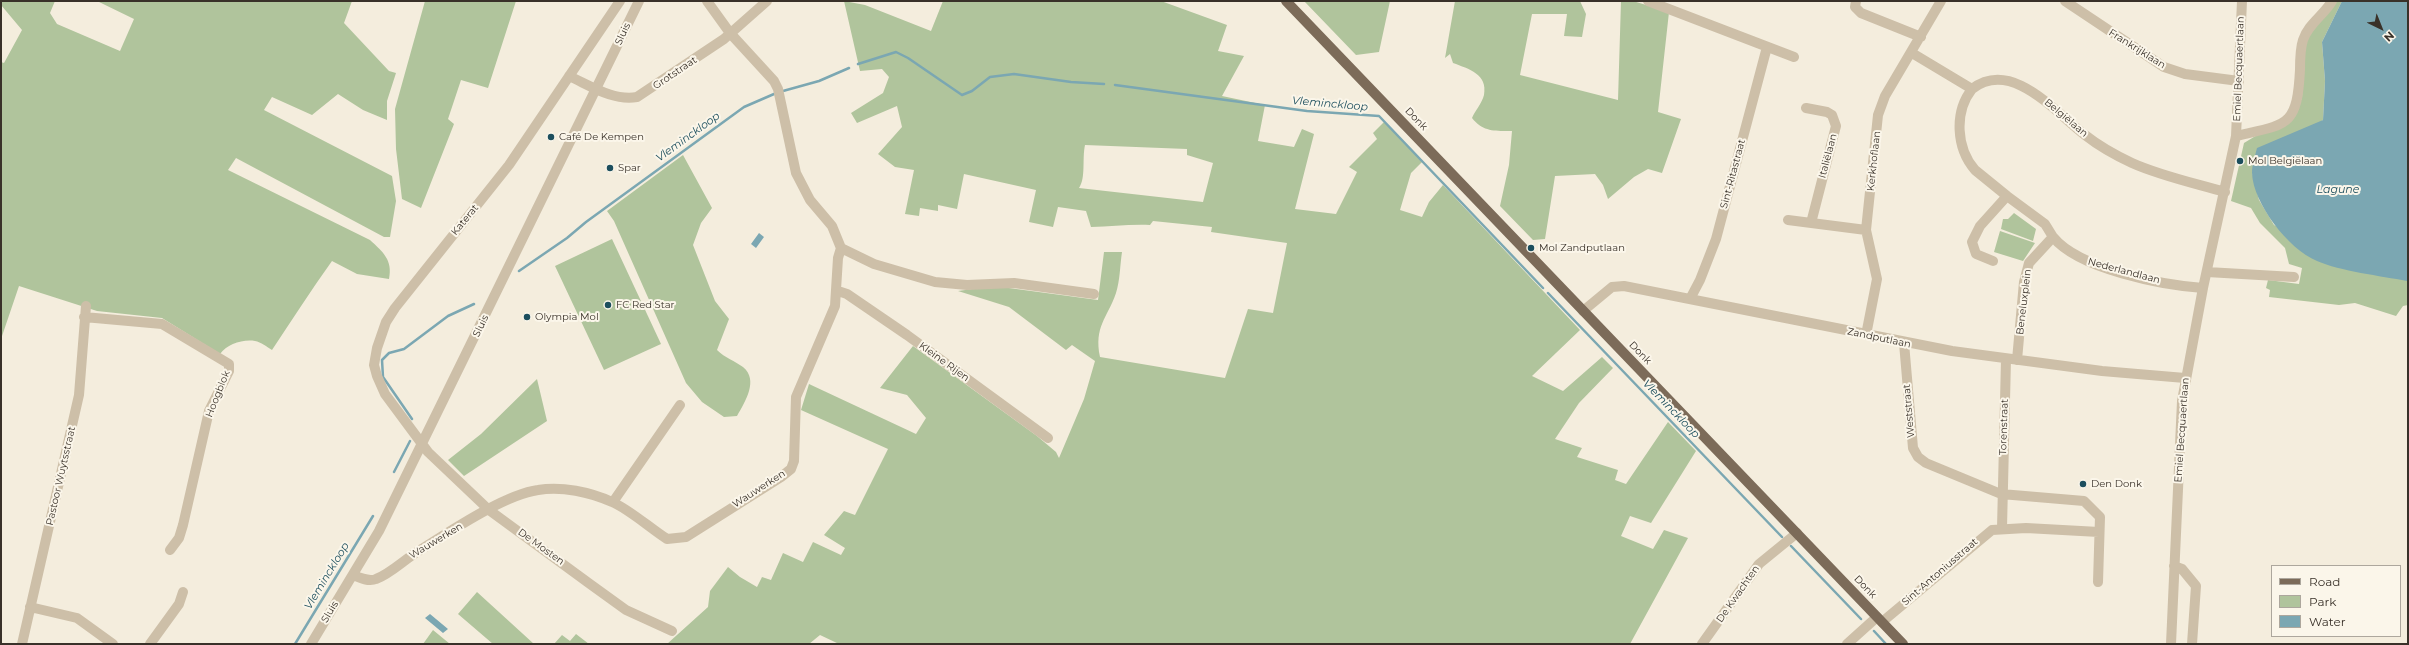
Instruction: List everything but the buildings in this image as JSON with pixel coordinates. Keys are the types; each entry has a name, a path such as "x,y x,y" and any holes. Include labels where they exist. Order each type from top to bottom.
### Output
{"main road":[{"name":"Donk","path":"1286,1 1903,644"}],"street":[{"name":"Katerat","path":"423,445 385,394 376,376 374,365 384,329 395,308 509,165 620,1"},
{"name":"Sluis","path":"311,644 379,531 423,445 597,89 638,1"},
{"path":"707,1 730,33 774,81 778,89 796,173 810,200 832,226 841,248 874,264 935,282 967,285 1014,283 1094,294"},
{"name":"Grotstraat","path":"570,76 616,97 626,99 637,97 730,33 768,1"},
{"path":"1648,1 1794,57"},
{"path":"1856,1 1855,7 1861,13 1921,37"},
{"name":"Kerkhoflaan","path":"1866,335 1878,279 1866,230 1880,108 1941,1"},
{"name":"Frankrijklaan","path":"2065,1 2164,67 2185,74 2239,81"},
{"name":"Emiel Becquaertlaan","path":"2171,644 2182,401 2185,378 2203,288 2236,136 2242,1"},
{"name":"Emiel Becquaertlaan","path":"2236,136 2274,127 2291,116 2296,108 2299,96 2303,39 2312,23 2332,1"},
{"name":"Sint-Ritastraat","path":"1690,299 1700,280 1716,239 1767,47"},
{"path":"1912,53 1972,89 1964,103 1959,117 1959,128 1971,165 2007,196 2045,224 2053,237"},
{"name":"Belgiëlaan","path":"1972,89 1978,85 1993,80 2026,87 2086,136 2132,163 2225,192"},
{"name":"Italiëlaan","path":"1806,108 1827,112 1836,120 1836,126 1811,223"},
{"path":"1993,261 1976,254 1972,242 1980,226 2007,196"},
{"path":"1788,220 1866,230"},
{"name":"Nederlandlaan","path":"2053,237 2065,250 2097,266 2178,285 2203,288"},
{"name":"Beneluxplein","path":"2017,360 2024,282 2029,263 2053,237"},
{"name":"Wauwerken","path":"353,575 366,580 376,579 416,552 521,494 551,489 583,493 613,502 667,539 676,540 686,537 791,469 794,462 796,397 835,306 838,291 838,258 841,248"},
{"path":"2207,272 2294,277"},
{"name":"Zandputlaan","path":"1583,311 1612,287 1624,286 1904,344 2006,359 2185,378"},
{"name":"Kleine Rijen","path":"838,291 857,301 907,335 1048,438"},
{"name":"Pastoor Wuytsstraat","path":"22,644 79,395 86,306"},
{"name":"Hoogblok","path":"84,317 162,324 229,364 230,372 209,411 183,525 178,538 170,550"},
{"name":"Weststraat","path":"1904,344 1910,433 1915,452 1926,463 2001,494"},
{"name":"Torenstraat","path":"2001,494 2006,359"},
{"path":"613,502 680,405"},
{"name":"De Mosten","path":"423,445 490,510 626,610 672,631"},
{"path":"2002,528 2001,494 2084,501 2100,517 2098,582"},
{"name":"Sint-Antoniusstraat","path":"1848,644 1880,620 1985,534 1992,530 2002,528 2099,532"},
{"name":"De Kwachten","path":"1702,644 1759,564 1797,533"},
{"path":"2174,566 2182,569 2196,586 2192,644"},
{"path":"150,644 178,604 183,592"},
{"path":"30,607 77,618 113,644"}],"green space":[{"path":"1,1 55,1 50,13 57,24 120,51 134,19 97,1 352,1 344,23 389,71 396,73 387,101 387,120 363,110 338,94 312,115 272,97 264,110 392,176 396,201 390,237 384,237 236,158 228,170 370,240 383,253 388,261 390,267 389,279 357,274 332,261 272,350 262,343 245,341 227,347 220,354 162,318 97,311 19,286 1,339 1,62 4,63 22,30 1,5"},
{"path":"425,1 516,1 488,88 461,80 448,119 454,124 421,208 402,199 396,149 395,109"},
{"path":"844,1 865,5 931,31 943,1 1161,1 1227,25 1218,51 1244,56 1222,96 1265,105 1258,141 1294,147 1302,129 1314,134 1295,209 1336,214 1357,172 1349,167 1377,139 1373,133 1384,122 1423,161 1411,173 1400,210 1422,217 1429,202 1443,185 1580,330 1532,376 1563,391 1602,357 1613,368 1579,403 1555,439 1582,448 1577,457 1618,470 1615,480 1626,484 1668,422 1696,451 1651,523 1630,516 1621,536 1653,549 1664,530 1688,538 1630,644 839,644 820,635 809,644 667,644 708,607 710,591 728,567 740,577 757,587 762,577 771,580 783,553 803,562 813,542 841,555 845,548 824,535 844,511 855,515 888,449 801,410 809,384 916,434 926,418 907,395 880,388 913,346 1037,436 1056,452 1059,458 1084,399 1095,361 1072,345 1066,350 1009,307 958,291 994,286 1098,300 1104,252 1122,252 1116,293 1100,330 1100,357 1225,378 1248,309 1273,313 1287,243 1211,232 1212,227 1153,221 1150,225 1091,227 1086,211 1058,207 1053,227 1029,222 1036,190 964,174 957,209 938,205 938,211 920,208 919,216 905,214 914,170 895,167 878,154 902,127 897,106 857,123 851,113 883,93 889,77 882,69 860,71","holes":["1085,145 1187,149 1187,155 1213,163 1203,202 1079,188 1083,174"]},
{"path":"1304,1 1390,1 1379,52 1356,55"},
{"path":"1455,1 1580,1 1586,14 1582,37 1564,36 1567,14 1532,14 1520,75 1618,100 1621,1 1633,1 1669,12 1658,112 1681,119 1662,173 1648,169 1634,177 1608,199 1603,185 1595,174 1555,176 1545,239 1533,240 1500,206 1509,165 1512,131 1490,130 1476,123 1472,118 1484,95 1483,82 1476,73 1453,63 1450,54 1445,58"},
{"path":"2334,1 2342,1 2322,42 2325,81 2323,120 2252,172 2259,200 2274,225 2358,271 2408,279 2408,305 2403,306 2396,316 2355,303 2339,305 2269,297 2270,290 2266,288 2268,280 2299,284 2302,268 2289,264 2285,248 2260,223 2251,208 2231,201 2244,143 2295,112 2302,98 2303,60 2307,35"},
{"path":"683,155 712,208 701,223 693,245 715,301 729,319 717,350 743,367 748,372 750,378 747,398 737,416 724,417 702,402 686,383 614,221 607,211"},
{"path":"2014,213 2036,229 2033,241 2001,229 2003,219 2008,219"},
{"path":"2000,231 2035,243 2023,261 1994,252"},
{"name":"FC Red Star","path":"612,239 661,344 604,370 555,266"},
{"path":"537,379 547,421 464,476 448,460 481,434"},
{"path":"477,592 534,644 493,644 458,614"},
{"path":"433,630 450,644 423,644"},
{"path":"576,634 589,644 554,644 562,635 570,641"}],"water":[{"name":"Lagune","path":"2342,1 2408,1 2407,281 2337,268 2326,265 2306,255 2284,236 2274,224 2258,198 2254,185 2252,170 2257,148 2323,120 2325,81 2322,42"},
{"path":"759,233 764,237 756,248 751,244"},
{"path":"430,614 448,629 443,633 425,618"}],"waterway":[{"name":"Vleminckloop","path":"858,64 896,52 908,58 962,95 972,91 990,77 1014,74 1071,82 1104,84"},
{"name":"Vleminckloop","path":"783,91 819,81 849,68"},
{"name":"Vleminckloop","path":"1115,85 1307,111 1379,116 1543,288"},
{"name":"Vleminckloop","path":"519,271 567,238 586,222 744,107 774,94"},
{"name":"Vleminckloop","path":"1548,293 1782,537"},
{"name":"Vleminckloop","path":"412,419 383,377 382,360 389,353 404,349 448,316 474,304"},
{"name":"Vleminckloop","path":"394,472 410,441"},
{"name":"Vleminckloop","path":"295,644 373,516"},
{"name":"Vleminckloop","path":"1791,546 1861,619"},
{"name":"Vleminckloop","path":"1874,631 1886,644"}],"place":[{"name":"Café De Kempen","path":"551,137"},
{"name":"Mol Belgiëlaan","path":"2240,161"},
{"name":"Spar","path":"610,168"},
{"name":"Mol Zandputlaan","path":"1531,248"},
{"name":"FC Red Star","path":"608,305"},
{"name":"Olympia Mol","path":"527,317"},
{"name":"Den Donk","path":"2083,484"}]}
